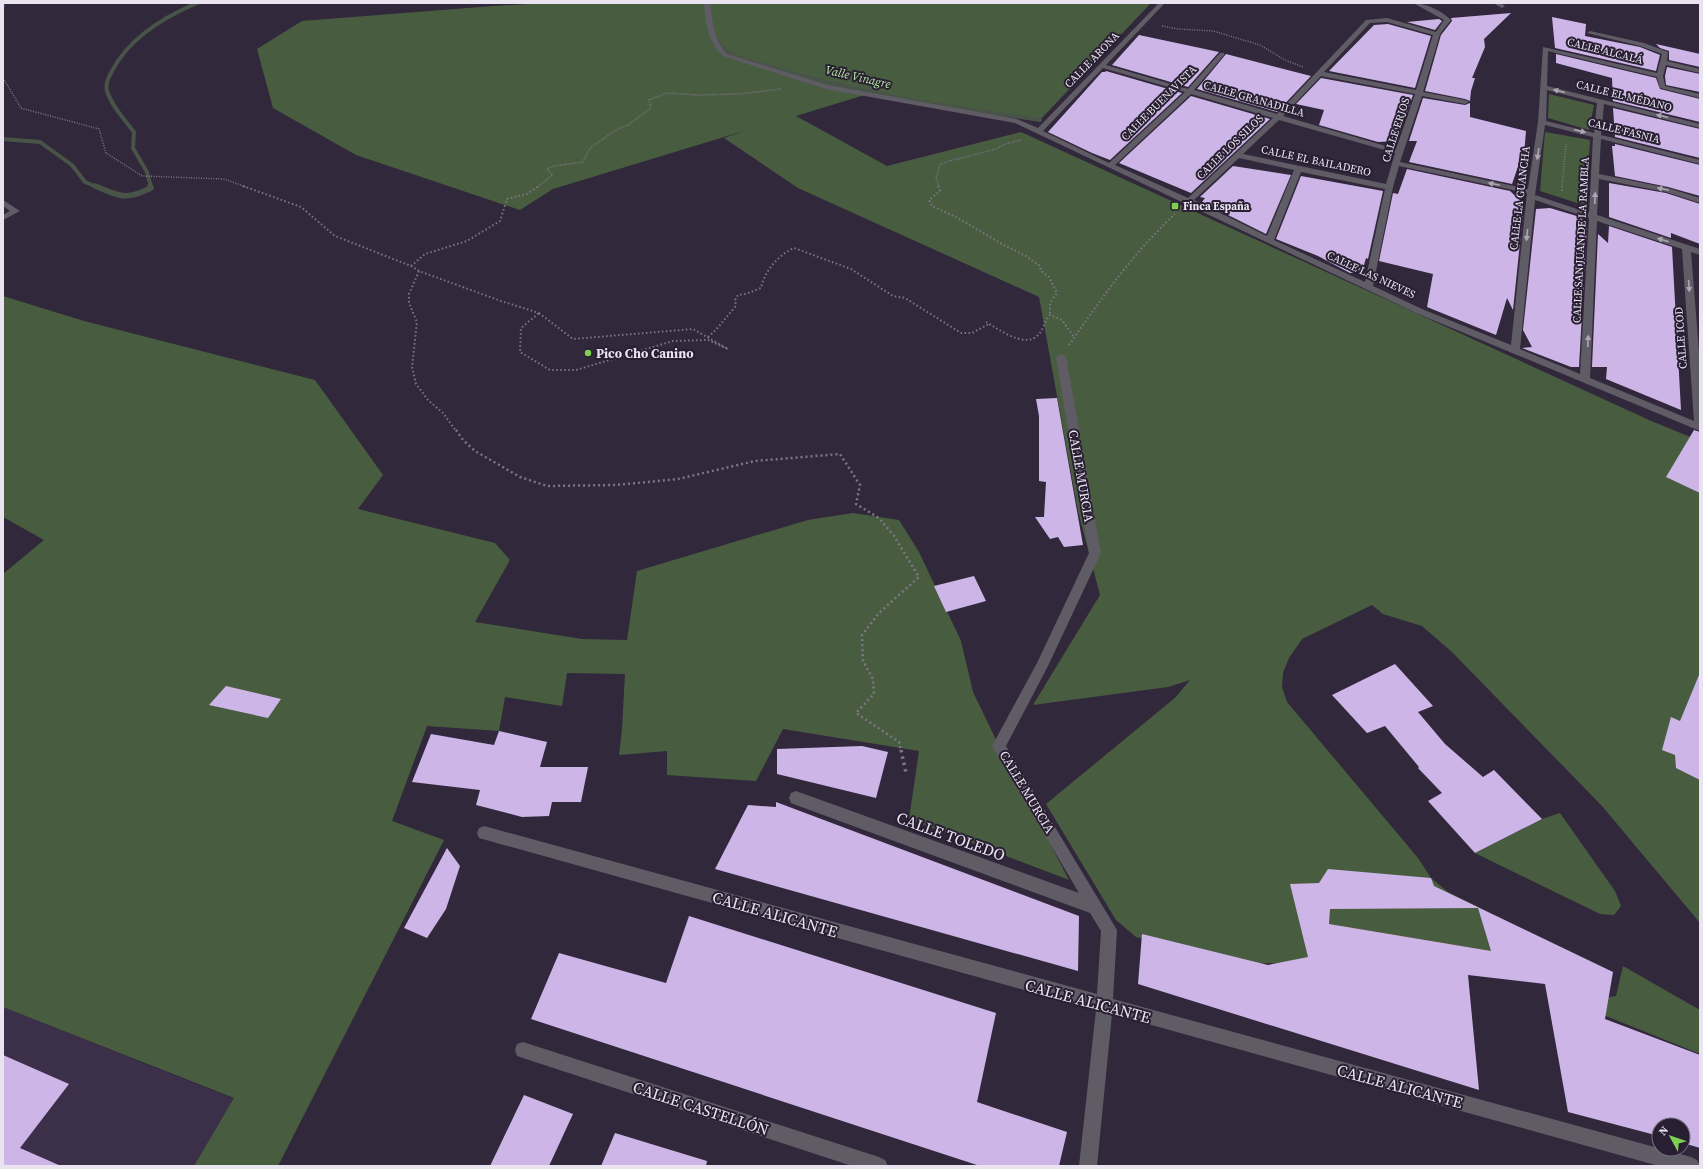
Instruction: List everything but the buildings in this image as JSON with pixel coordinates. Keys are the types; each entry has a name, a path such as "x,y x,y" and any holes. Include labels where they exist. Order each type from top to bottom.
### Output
{"street":[{"name":"CALLE LAS NIEVES","path":"706,3 712,38 718,49 725,55 805,82 868,95 1017,121 1110,166 1189,201 1368,288 1515,351 1700,427"},
{"name":"CALLE ARONA","path":"1038,132 1162,3"},
{"name":"CALLE ERJOS","path":"1368,288 1389,187 1399,152 1437,34 1448,20 1436,12 1416,3"},
{"name":"CALLE LOS SILOS","path":"1189,201 1278,117 1368,21 1387,20 1437,34"},
{"name":"CALLE ALCALÁ","path":"1590,33 1642,44 1666,53 1664,62"},
{"name":"CALLE ALCALÁ","path":"1545,48 1660,76"},
{"name":"CALLE LA GUANCHA","path":"1515,351 1531,194 1542,122 1545,48"},
{"name":"CALLE BUENAVISTA","path":"1110,166 1189,92 1222,54"},
{"path":"1700,71 1664,62 1660,76 1662,87 1700,96"},
{"name":"CALLE GRANADILLA","path":"1103,66 1399,152"},
{"path":"1318,73 1465,102"},
{"name":"CALLE EL MÉDANO","path":"1543,87 1700,126"},
{"name":"CALLE SAN JUAN DE LA RAMBLA","path":"1586,380 1595,176 1601,101"},
{"name":"CALLE FASNIA","path":"1542,122 1700,162"},
{"name":"CALLE EL BAILADERO","path":"1238,155 1298,169 1389,187"},
{"path":"1396,163 1531,194 1594,218 1700,252"},
{"path":"1269,241 1298,169"},
{"path":"1595,176 1668,190 1700,201"},
{"path":"3,202 16,211 3,218"},
{"name":"CALLE ICOD","path":"1686,247 1700,427"},
{"name":"CALLE MURCIA","path":"1060,357 1095,553 1042,666 999,746 1109,930 1105,1005 1088,1166"},
{"name":"CALLE TOLEDO","path":"796,798 1095,907"},
{"name":"CALLE ALICANTE","path":"484,833 1692,1166"},
{"name":"CALLE CASTELLÓN","path":"522,1050 879,1166"}],"path":[{"path":"3,9 5,3"},
{"path":"3,78 21,108 99,129 106,153 142,176 224,179 302,207 335,236 411,266 419,271 501,301 539,313 573,339 693,328 728,349 708,340 672,341 576,370 550,370 520,352 522,328 539,313"},
{"path":"411,266 425,254 467,241 500,221 507,199 520,197 537,188 552,175 547,169 554,166 583,162 590,148 616,130 628,125 651,108 650,100 666,94 710,95 777,91 805,82"},
{"path":"1559,205 1568,129"},
{"path":"986,322 1025,342 1033,340 1042,332 1046,319 1050,315 1051,300 1057,293 1054,284 1041,271 1037,262 943,210 932,206 928,200 940,191 936,178 940,165 946,162 996,149 1005,144 1024,140 1038,132"},
{"path":"1060,357 1116,279 1162,225 1189,201"},
{"path":"708,337 720,327 725,318 736,306 735,300 738,295 746,294 761,288 762,279 788,250 794,248 851,269 893,296 905,298 911,304 961,333 972,333 989,324"},
{"path":"419,271 409,294 409,303 417,322 412,367 416,384 428,400 443,413 463,440 471,447 520,477 548,486 616,485 678,479 755,461 840,454 860,484 856,504 879,518 894,536 919,577 879,613 862,635 863,661 874,679 874,694 856,713 899,742 906,773"},
{"path":"1050,315 1059,317 1066,323 1074,337"}],"shaded area":[{"path":"3,1007 234,1099 194,1166 3,1166"}],"green space":[{"path":"546,3 1151,3 1040,120 871,93 796,116 887,166 1021,132 1649,420 1700,441 1700,923 1602,806 1452,652 1422,626 1383,614 1372,605 1302,639 1289,658 1283,673 1282,687 1287,702 1418,858 1431,878 1448,892 1478,907 1492,953 1251,964 1136,937 1116,920 1046,804 1176,697 1190,680 1168,687 1033,705 1100,595 1078,511 1039,297 798,188 724,138 747,130 553,189 520,210 356,155 273,108 257,49 302,21"},
{"path":"1549,94 1594,105 1589,130 1548,118"},
{"path":"1545,132 1590,140 1586,204 1577,203 1540,191"},
{"path":"3,296 84,321 315,380 383,475 358,509 495,543 510,560 475,622 582,639 627,640 637,571 808,520 853,513 899,520 919,552 961,641 973,692 999,746 1069,880 909,819 919,751 783,729 756,781 667,775 667,751 619,755 625,674 567,673 562,706 505,697 499,731 427,726 392,821 444,840 278,1166 194,1166 234,1098 3,1007 3,574 44,540 3,517"},
{"path":"1560,813 1615,891 1621,906 1614,915 1600,914 1475,853 1542,819"},
{"path":"1623,966 1700,1010 1700,1054 1574,1003 1616,996"}],"waterway":[{"path":"151,187 147,172 133,148 134,132 112,102 107,91 107,83 119,59 128,48 148,30 172,15 197,3"},
{"name":"Valle Vinagre","path":"715,39 728,52 745,60 822,81 915,101 1040,120"},
{"path":"3,139 40,142 72,165 85,182 97,187"},
{"path":"95,186 123,196 135,195 151,188 150,186"}],"place":[{"name":"Finca España","path":"1175,206"},
{"name":"Pico Cho Canino","path":"588,353"}]}
